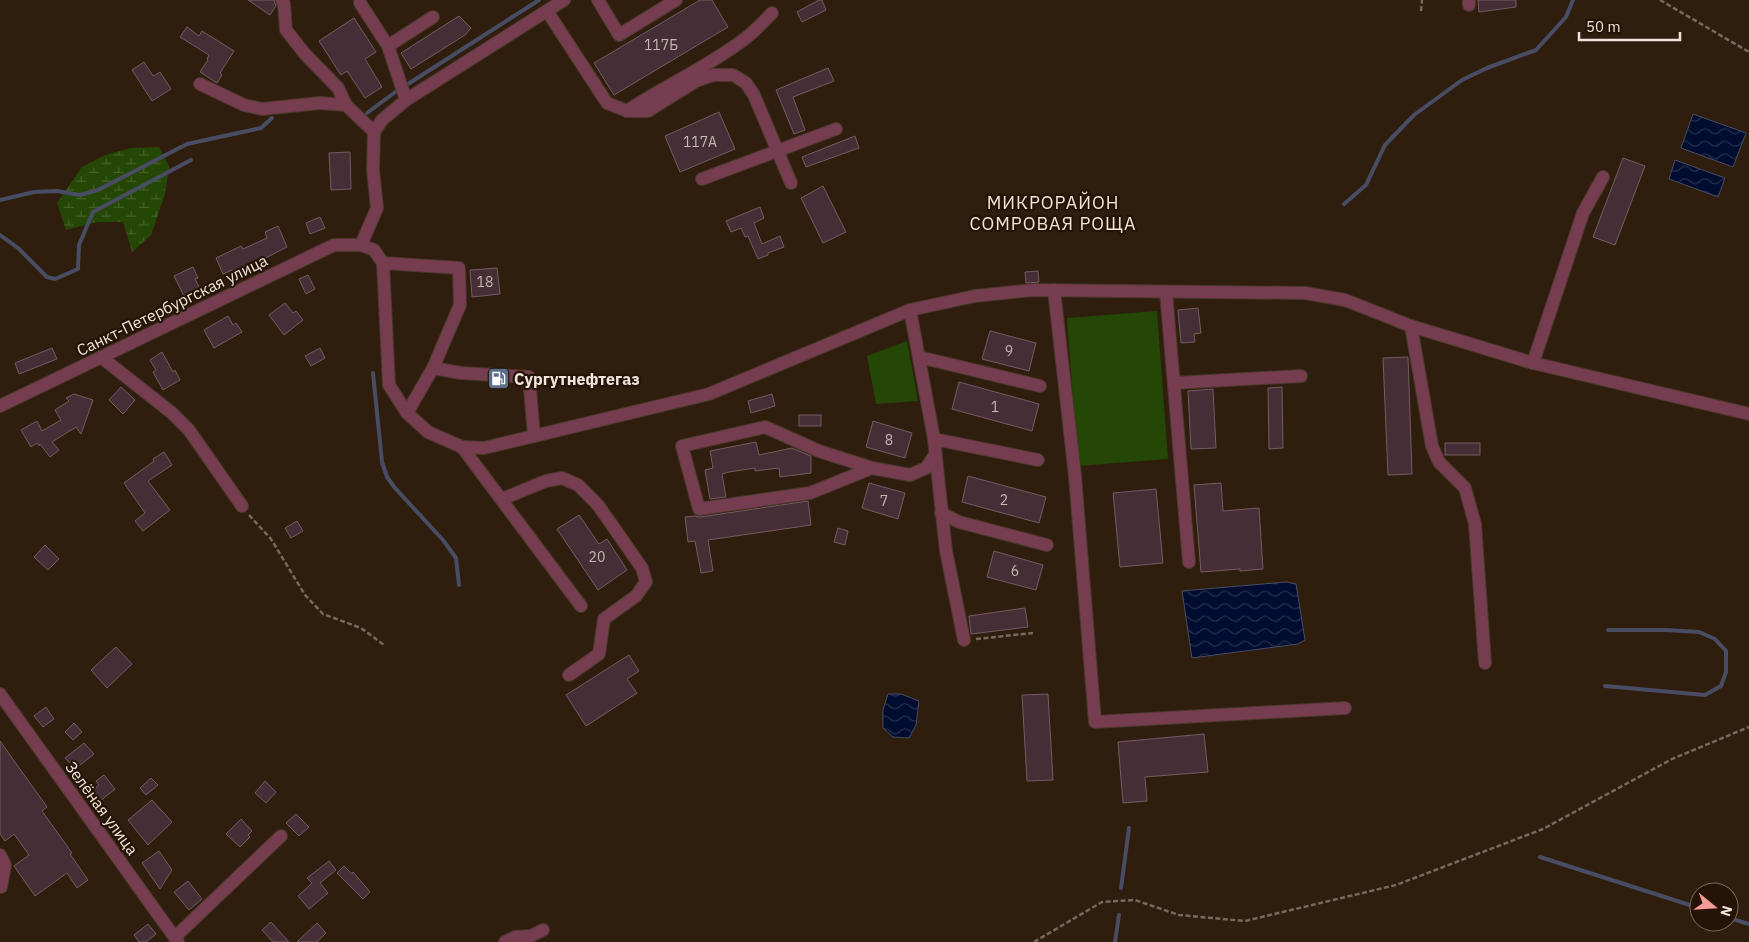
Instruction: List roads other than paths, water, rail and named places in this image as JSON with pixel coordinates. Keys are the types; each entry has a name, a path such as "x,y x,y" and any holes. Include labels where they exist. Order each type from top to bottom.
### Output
{"street":[{"path":"282,0 286,30 338,88 346,106 374,132"},
{"path":"564,0 406,100 382,120 374,132 377,208 361,245 374,250 383,263 389,385 407,413 428,432 462,447 484,448 709,394 910,310 976,296 1033,290 1305,293 1345,300 1411,326 1533,363 1749,414"},
{"path":"598,0 619,35 676,0"},
{"path":"360,3 388,46 406,100"},
{"path":"547,11 607,102 627,112 648,111 696,81 713,75 733,75 746,83 754,95 791,183"},
{"path":"627,112 651,95 713,60 746,38 772,13"},
{"path":"388,46 432,17"},
{"path":"200,84 244,105 262,109 320,104 346,106"},
{"path":"702,180 836,129"},
{"path":"1533,363 1583,213 1603,177"},
{"name":"Санкт-Петербургская улица","path":"0,406 334,244 361,245"},
{"path":"383,263 459,268 460,305 433,368 407,413"},
{"path":"1054,290 1075,476 1095,722 1346,708"},
{"path":"1166,292 1190,562"},
{"path":"910,310 934,439 946,551 964,640"},
{"path":"1411,326 1432,446 1440,462 1465,488 1475,524 1486,663"},
{"path":"101,357 172,413 190,430 242,506"},
{"path":"918,357 1040,386"},
{"path":"433,368 461,373 529,377 534,436"},
{"path":"1174,383 1301,376"},
{"path":"872,468 810,493 699,509 682,446 765,427 819,451 872,468 910,475 926,468 935,455"},
{"path":"934,439 1038,460"},
{"path":"462,447 581,606"},
{"path":"502,499 546,481 562,478 578,485 598,505 642,568 646,582 636,596 604,619 599,654 569,675"},
{"path":"941,513 959,522 1047,545"},
{"name":"Зелёная улица","path":"0,694 176,940"},
{"path":"176,940 281,836"},
{"path":"0,855 5,865 0,887"},
{"path":"505,942 515,938 531,936 543,930"}],"water":[{"path":"1693,114 1746,133 1733,167 1681,148"},
{"path":"1675,160 1725,178 1718,197 1669,179"},
{"path":"1286,582 1296,584 1305,640 1298,644 1192,658 1182,591"},
{"path":"888,694 901,694 919,701 916,725 909,738 893,737 883,728 883,710"}],"waterway":[{"path":"408,84 539,0"},
{"path":"1344,204 1366,185 1385,145 1414,115 1462,80 1487,68 1536,50 1566,17 1573,0"},
{"path":"367,113 398,90"},
{"path":"0,200 34,192 57,191 80,195 98,190 187,144 261,128 272,118"},
{"path":"0,235 18,248 47,277 55,279 78,269 79,245 93,212 191,160"},
{"path":"373,373 382,462 387,477 443,540 456,558 459,585"},
{"path":"1605,686 1705,695 1721,686 1726,672 1726,651 1715,639 1699,632 1608,630"},
{"path":"1121,888 1129,828"},
{"path":"1540,857 1689,905"},
{"path":"1115,942 1119,915"},
{"path":"1739,921 1749,924"}],"place":[{"name":"Сургутнефтегаз","path":"498,379"}],"district":[{"name":"МИКРОРАЙОН СОМРОВАЯ РОЩА","path":"1053,212"}]}
